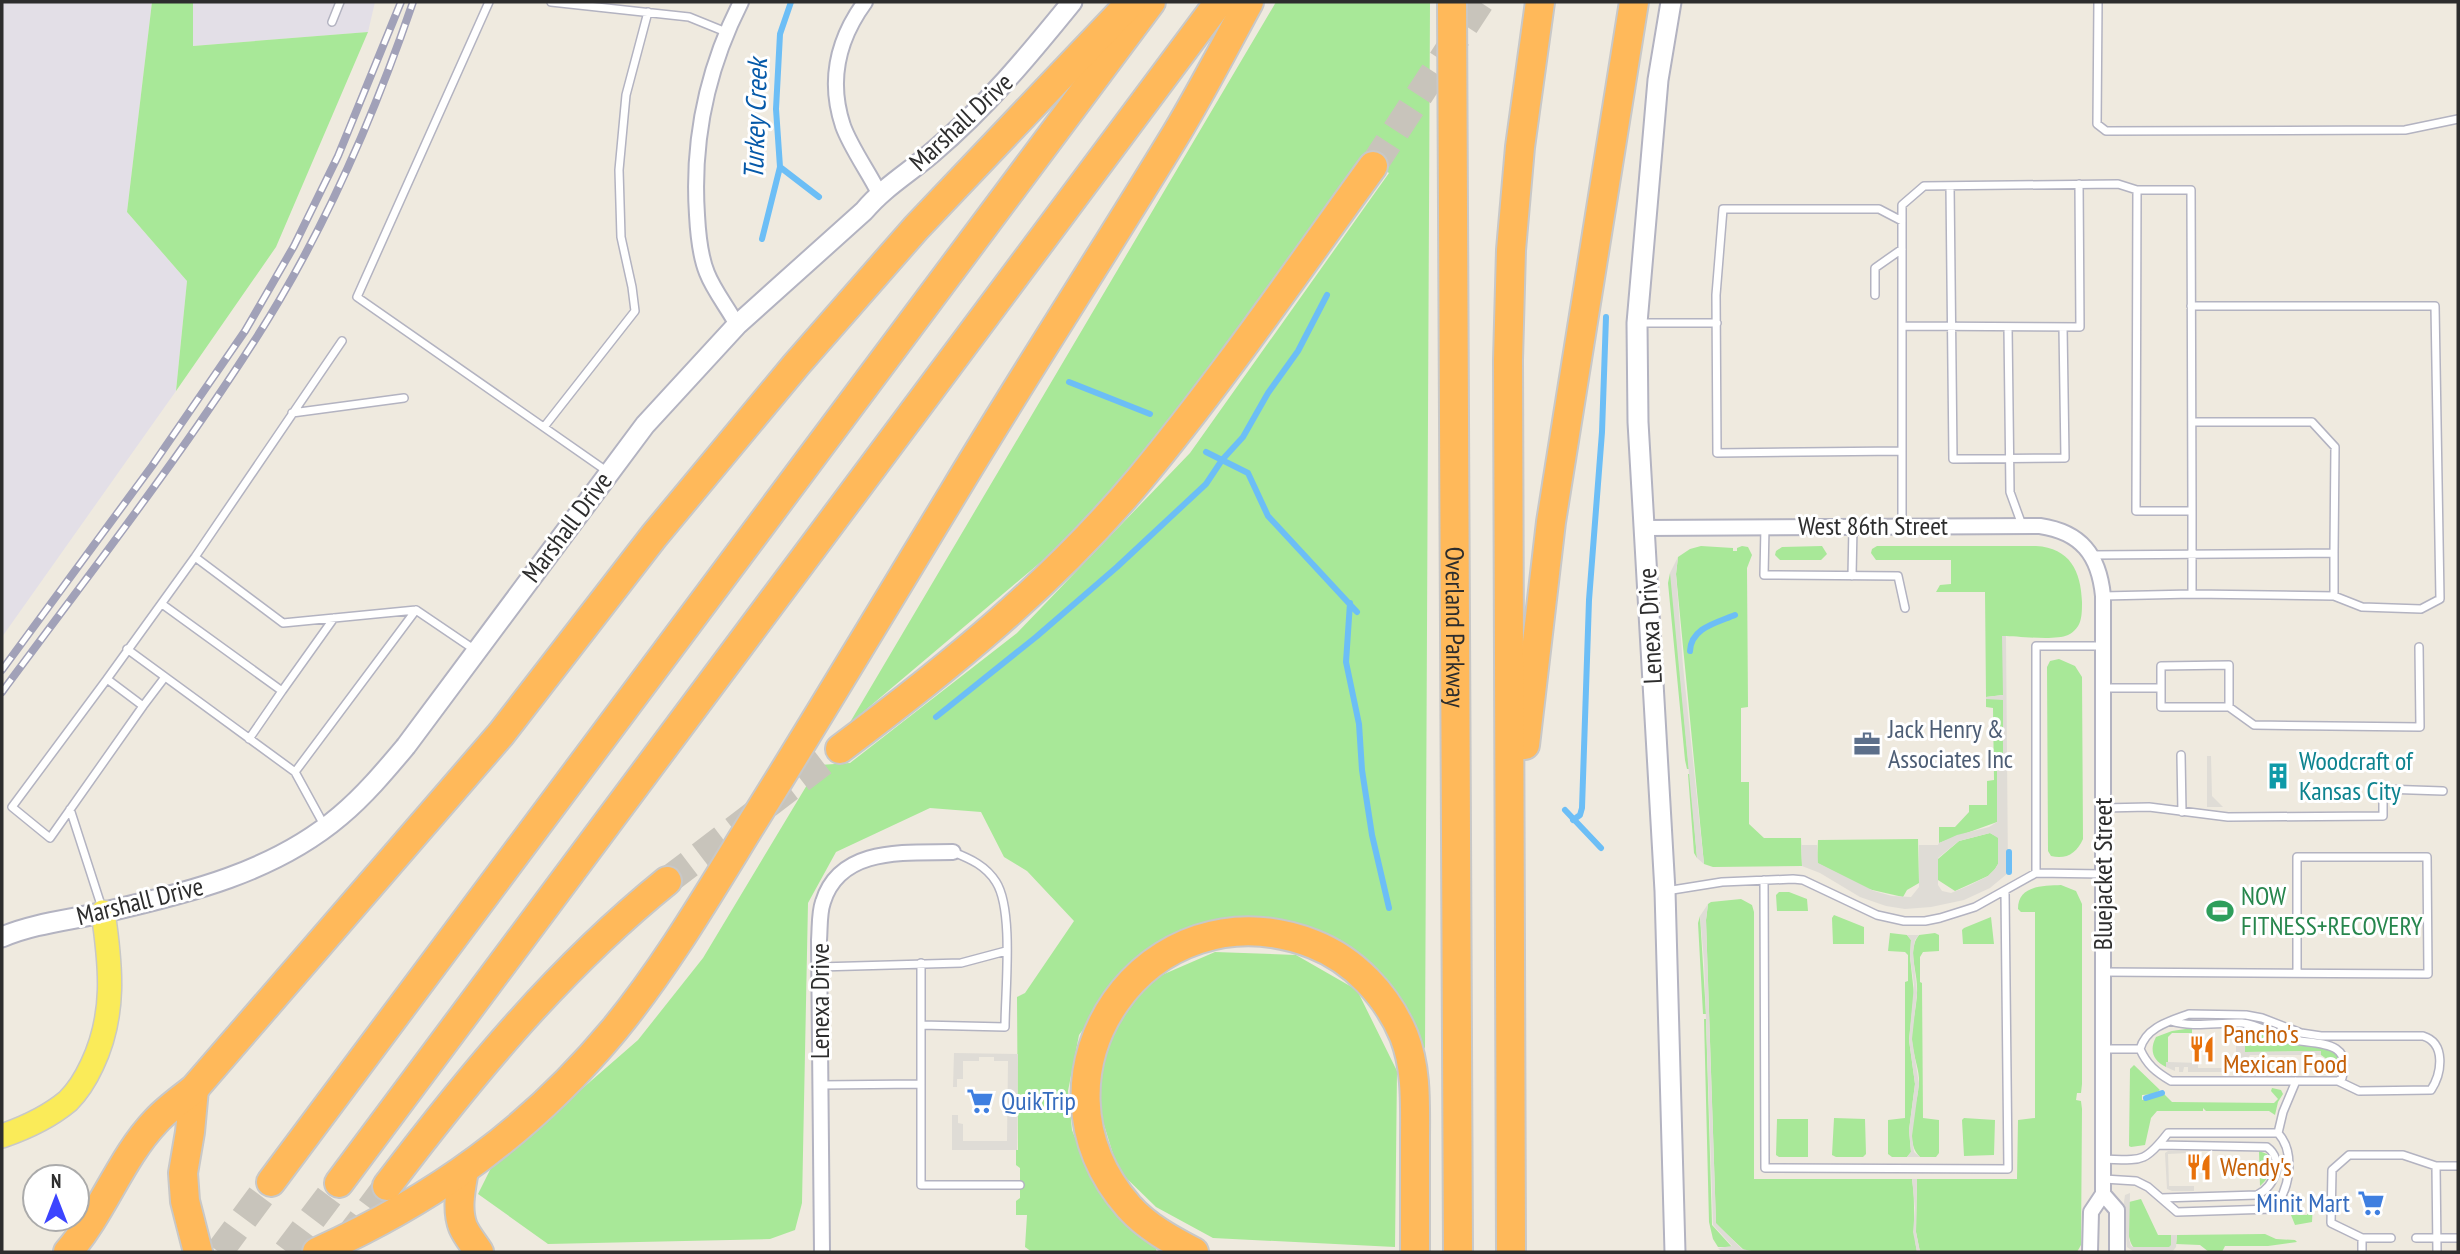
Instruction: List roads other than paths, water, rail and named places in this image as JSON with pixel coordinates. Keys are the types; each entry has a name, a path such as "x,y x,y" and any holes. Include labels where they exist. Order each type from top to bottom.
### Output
{"highway":[{"path":"68,1252 80,1238 156,1120 194,1089 501,734 653,536 796,365 916,228 1131,2"},
{"path":"271,1182 1151,2"},
{"path":"339,1183 1219,2"},
{"path":"317,1252 396,1214 464,1170 504,1140 554,1096 616,1028 648,985 817,719 1002,411 1178,131 1249,2"},
{"name":"Overland Parkway","path":"1452,2 1458,1252"},
{"path":"1511,1252 1508,360 1511,250 1520,147 1540,2"},
{"path":"1510,870 1551,522 1634,2"},
{"path":"840,749 923,686 1027,597 1138,481 1224,371 1373,166"},
{"path":"387,1185 514,1025 613,926 667,881"},
{"path":"1194,1252 1147,1224 1130,1209 1103,1169 1093,1143 1088,1119 1087,1072 1101,1024 1130,982 1170,952 1217,935 1247,931 1272,932 1320,947 1360,972 1390,1010 1404,1036 1411,1060 1415,1093 1415,1252"},
{"path":"194,1089 183,1173 185,1202 198,1252"},
{"path":"464,1170 459,1205 463,1227 479,1252"}],"main road":[{"path":"2,1136 24,1128 69,1100 86,1078 99,1051 111,996 111,968 103,912"}],"street":[{"path":"737,325 707,273 699,237 695,192 698,137 709,79 726,32 741,2"},
{"path":"865,2 851,22 841,44 836,97 843,127 879,193"},
{"name":"Marshall Drive","path":"2,937 55,921 173,895 239,875 291,850 339,817 376,782 645,425 737,325 864,211 879,193 933,153 985,104 1023,64 1072,2"},
{"name":"Lenexa Drive","path":"1671,2 1658,80 1637,323 1638,422 1665,891 1675,1252"},
{"name":"West 86th Street","path":"1644,528 2022,525 2059,529 2083,544 2092,555"},
{"name":"Bluejacket Street","path":"2090,1252 2091,1212 2103,1187 2104,1049 2103,596 2101,578 2092,555"},
{"name":"Lenexa Drive","path":"822,1252 819,967 822,904 830,886 858,862 884,853 953,852"},
{"name":"Bluejacket Street","path":"2103,1187 2117,1210 2117,1252"}],"lane":[{"path":"332,22 340,2"},
{"path":"489,2 357,297 609,472"},
{"path":"551,2 689,17 726,32"},
{"path":"2098,2 2097,124 2106,131 2404,130 2458,119"},
{"path":"544,427 635,310 621,237 619,170 626,95 648,12"},
{"path":"1902,327 2080,327 2079,184"},
{"path":"1902,527 1902,205 1924,186 2118,184 2137,190 2191,190 2192,594"},
{"path":"1950,186 1953,459 2066,458 2063,327"},
{"path":"2137,190 2136,510 2192,510"},
{"path":"1902,221 1879,209 1723,209 1716,296 1717,453 1902,452"},
{"path":"1875,295 1875,268 1902,248"},
{"path":"2103,596 2334,596 2362,607 2421,609 2440,599 2435,306 2192,306"},
{"path":"1637,323 1717,323"},
{"path":"2008,327 2010,492 2022,525"},
{"path":"164,677 50,838 12,807 162,604 342,341"},
{"path":"292,413 404,398"},
{"path":"2192,422 2312,422 2335,447 2334,596"},
{"path":"1765,527 1764,575 1898,576 1905,608"},
{"path":"1852,576 1853,527"},
{"path":"2092,555 2334,553"},
{"path":"195,557 283,623 416,610 475,650"},
{"path":"162,604 282,691"},
{"path":"295,772 416,610"},
{"path":"249,739 334,618"},
{"path":"2036,873 2036,646 2104,646"},
{"path":"2229,707 2229,665 2161,666 2161,707 2229,707 2254,725 2420,727 2419,647"},
{"path":"127,649 295,772 325,827"},
{"path":"107,679 143,706"},
{"path":"2104,688 2161,688"},
{"path":"2181,755 2182,812"},
{"path":"2103,808 2149,807 2228,817 2383,816 2383,789 2443,790"},
{"path":"70,809 103,912"},
{"path":"921,1025 1005,1027 1006,951 1003,898 997,884 977,862 953,852"},
{"path":"2103,972 2428,974 2427,857 2297,857 2297,973"},
{"path":"1665,891 1722,882 1803,880 1877,915 1904,920 1924,920 1975,908 2036,873 2103,874"},
{"path":"1764,880 1765,1168 2008,1169 2005,892"},
{"path":"819,967 961,963 1006,951"},
{"path":"921,963 921,1185 1020,1185"},
{"path":"2189,1014 2246,1014 2301,1033 2321,1036 2431,1038 2438,1047 2440,1065 2431,1090 2359,1091 2338,1081 2171,1081 2146,1062 2140,1049 2148,1033 2189,1014"},
{"path":"2171,1021 2181,1024 2244,1023 2287,1038 2331,1045 2342,1055 2344,1064 2342,1079 2338,1081"},
{"path":"2104,1049 2140,1049"},
{"path":"2103,1187 2136,1181 2178,1212 2272,1209 2281,1200 2288,1178 2286,1146 2278,1133 2283,1112 2296,1081"},
{"path":"820,1085 921,1084"},
{"path":"2103,1159 2138,1160 2151,1154 2168,1133 2278,1133"},
{"path":"2159,1145 2267,1147 2274,1154 2276,1166 2271,1184 2257,1195 2161,1198"},
{"path":"2390,1238 2362,1238 2331,1223 2332,1170 2349,1155 2403,1154 2437,1166 2458,1166"},
{"path":"2437,1166 2437,1252"},
{"path":"2362,1238 2362,1252"},
{"path":"2416,1238 2458,1238"}],"waterway":[{"name":"Turkey Creek","path":"762,239 780,167 776,109 780,34 791,2"},
{"path":"780,167 819,197"},
{"path":"936,717 1036,637 1117,567 1206,484 1222,460 1243,437 1268,393 1298,351 1327,295"},
{"path":"1573,820 1580,815 1582,808 1589,600 1602,432 1606,317"},
{"path":"1069,382 1150,414"},
{"path":"1206,452 1248,473 1268,516 1357,612"},
{"path":"1350,603 1346,662 1359,724 1362,770 1372,835 1389,908"},
{"path":"1690,651 1691,643 1700,632 1735,615"},
{"path":"1565,810 1601,848"},
{"path":"2009,852 2009,872"},
{"path":"2146,1098 2162,1093"}],"tunnel":[{"path":"1373,166 1480,2"},
{"path":"667,881 840,749"},
{"path":"219,1252 271,1182"},
{"path":"287,1252 339,1183"},
{"path":"345,1242 387,1186"}],"railway":[{"path":"2,670 152,466 245,331 294,246 338,156 401,2"},
{"path":"2,692 193,432 278,303 344,177 381,90 413,2"}],"place":[{"name":"Jack Henry & Associates Inc","path":"1867,744"},
{"name":"Woodcraft of Kansas City","path":"2278,776"},
{"name":"NOW FITNESS+RECOVERY","path":"2220,911"},
{"name":"Pancho's Mexican Food","path":"2202,1049"},
{"name":"QuikTrip","path":"980,1101"},
{"name":"Wendy's","path":"2199,1167"},
{"name":"Minit Mart","path":"2371,1203"}]}
